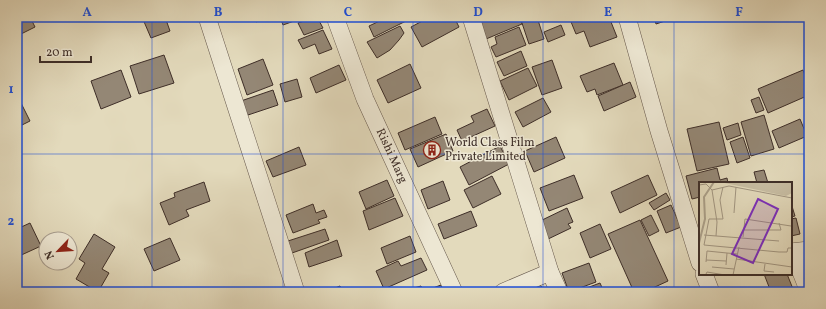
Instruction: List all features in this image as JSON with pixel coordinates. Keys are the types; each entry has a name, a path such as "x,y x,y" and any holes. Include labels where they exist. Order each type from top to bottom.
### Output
{"street":[{"path":"207,17 296,292"},
{"name":"Rishi Marg","path":"335,17 365,98 454,292"},
{"path":"471,17 550,272 559,292"},
{"path":"627,17 659,131 699,261"},
{"path":"798,251 809,292"},
{"path":"503,292 550,272"},
{"path":"704,275 711,292"}],"building":[{"path":"17,17 30,17 35,27 17,36"},
{"path":"142,17 165,17 170,31 151,38"},
{"path":"253,17 265,17 256,22"},
{"path":"280,17 305,17 283,25"},
{"path":"317,17 323,28 304,35 298,23"},
{"path":"383,17 405,17 406,21 374,37 369,26 384,19"},
{"path":"430,17 454,17 459,27 422,47 411,27"},
{"path":"477,17 519,17 522,24 486,39"},
{"path":"520,17 537,17 544,39 529,44"},
{"path":"569,17 609,17 617,37 590,47 584,31 576,34"},
{"path":"654,17 677,17 656,24"},
{"path":"766,17 779,17 768,21"},
{"path":"561,25 565,35 548,42 544,32"},
{"path":"400,26 404,33 399,40 390,50 377,58 367,42"},
{"path":"519,27 526,45 496,57 491,47 497,44 495,37"},
{"path":"323,30 332,49 319,54 315,44 303,49 298,40"},
{"path":"521,51 527,66 504,76 497,62"},
{"path":"164,55 174,83 139,94 130,66"},
{"path":"263,59 273,85 247,95 238,69"},
{"path":"552,60 562,88 542,95 532,67"},
{"path":"614,63 623,85 597,95 595,89 587,92 580,76"},
{"path":"410,64 421,88 388,103 377,80"},
{"path":"339,65 346,80 316,93 310,78"},
{"path":"528,68 537,86 509,100 500,81"},
{"path":"121,70 131,97 101,109 91,81"},
{"path":"803,70 809,85 809,95 768,113 758,89"},
{"path":"297,79 302,97 285,102 280,84"},
{"path":"630,82 636,97 604,111 598,96"},
{"path":"273,90 278,105 245,116 238,102"},
{"path":"759,97 764,110 756,113 751,100"},
{"path":"543,98 551,112 523,127 515,112"},
{"path":"21,103 30,121 22,125 17,115 17,105"},
{"path":"487,109 495,126 462,141 457,130 474,122 471,116"},
{"path":"764,115 774,149 751,156 741,122"},
{"path":"435,117 442,134 405,150 398,133"},
{"path":"800,119 807,136 779,148 772,131"},
{"path":"719,122 729,164 697,171 687,129"},
{"path":"738,123 741,135 727,140 723,128"},
{"name":"World Class Film Private Limited","path":"446,134 453,151 418,167 410,149"},
{"path":"556,137 565,158 534,172 525,151"},
{"path":"743,137 750,158 737,163 730,142"},
{"path":"500,146 509,164 469,185 460,167"},
{"path":"299,147 306,165 273,177 266,161"},
{"path":"717,168 720,180 727,178 728,182 699,182 699,197 692,199 686,176"},
{"path":"764,170 768,182 757,182 754,172"},
{"path":"574,175 583,198 549,211 540,188"},
{"path":"648,175 657,195 620,213 611,192"},
{"path":"492,176 501,194 473,208 464,190"},
{"path":"387,180 394,196 366,209 359,192"},
{"path":"443,181 450,200 428,209 421,190"},
{"path":"204,182 210,201 186,210 189,216 169,225 160,203 175,197 174,193"},
{"path":"666,193 670,200 654,210 649,203"},
{"path":"395,198 403,216 369,230 363,211"},
{"path":"313,204 316,213 324,210 327,217 318,220 320,223 293,233 286,215"},
{"path":"671,205 681,227 666,233 657,211"},
{"path":"792,206 795,216 792,217"},
{"path":"567,208 573,222 568,224 571,228 546,240 538,222"},
{"path":"471,211 477,226 444,239 438,224"},
{"path":"651,215 659,231 649,236 641,220"},
{"path":"796,218 800,234 792,236 792,219"},
{"path":"640,220 668,281 644,292 634,292 608,234"},
{"path":"30,223 38,240 38,247 17,257 17,229"},
{"path":"600,224 611,249 590,258 580,233"},
{"path":"325,229 329,240 292,253 288,241"},
{"path":"94,234 115,247 102,269 109,273 98,292 76,279 85,263 79,259"},
{"path":"410,236 416,252 387,264 381,248"},
{"path":"170,238 180,260 154,271 144,249"},
{"path":"337,240 342,256 309,267 305,253"},
{"path":"421,258 427,270 384,289 376,271 398,261 401,266"},
{"path":"589,263 596,282 569,292 562,273"},
{"path":"764,275 787,275 793,289 785,292 771,292"},
{"path":"535,279 546,292 520,292"},
{"path":"600,283 604,292 576,292"},
{"path":"441,285 444,292 425,292 425,291"},
{"path":"340,286 343,292 325,292"},
{"path":"421,286 423,292 408,292 407,290"},
{"path":"667,287 669,292 656,292"}],"place":[{"name":"World Class Film Private Limited","path":"432,150"}]}
